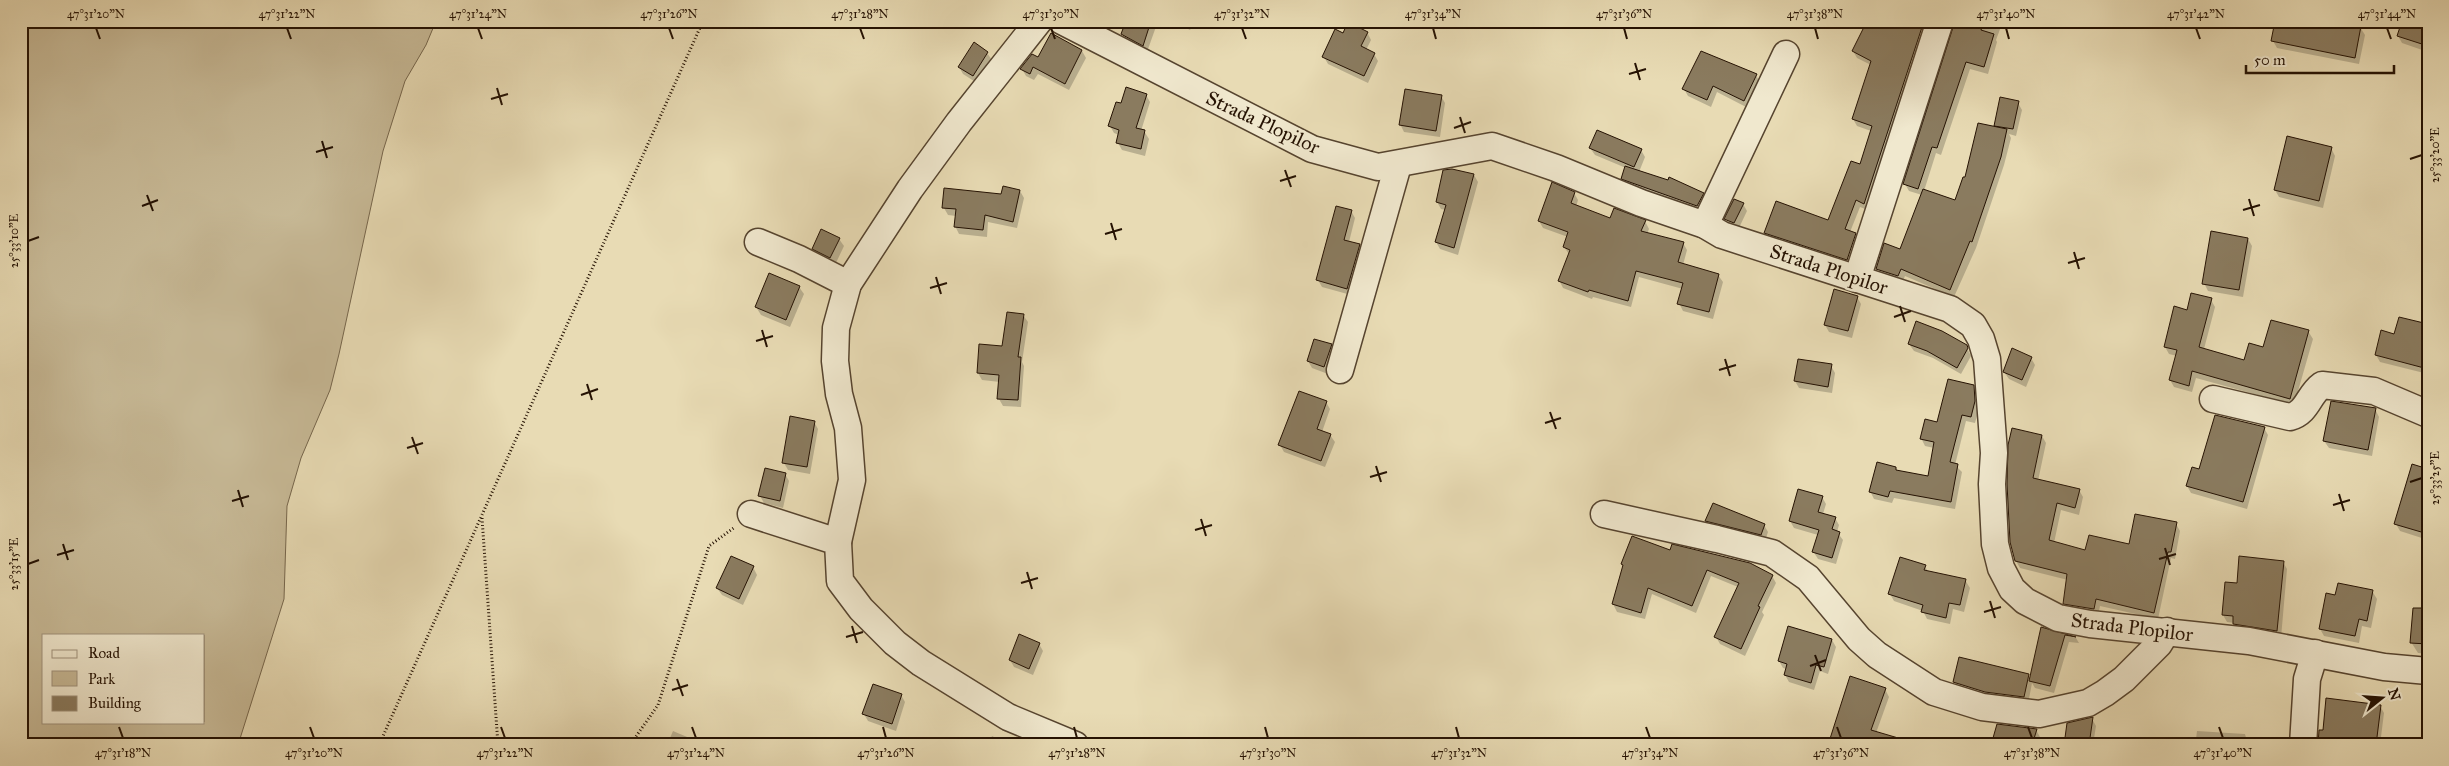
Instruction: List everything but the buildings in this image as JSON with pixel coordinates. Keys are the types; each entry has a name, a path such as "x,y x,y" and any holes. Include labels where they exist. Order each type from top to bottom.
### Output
{"street":[{"path":"1039,21 959,122 910,189 848,284 836,328 835,361 839,394 848,428 852,480 838,542 840,581 861,609 895,643 928,668 1008,717 1075,745"},
{"name":"Strada Plopilor","path":"1062,21 1312,149 1378,167 1398,165 1442,154 1492,146 1556,168 1641,203 1705,225 1722,235 1950,309 1973,325 1981,339 1987,359 1990,386 1995,544 2001,568 2012,589 2025,601 2058,618 2090,624 2249,641 2384,667 2428,671"},
{"path":"1857,279 1940,21"},
{"path":"1705,225 1786,54"},
{"path":"1340,370 1398,165"},
{"path":"758,242 800,259 848,284"},
{"path":"2213,399 2290,417 2299,414 2310,403 2314,391 2322,385 2374,391 2428,414"},
{"path":"751,514 838,542"},
{"path":"1604,514 1772,553 1808,578 1859,639 1882,660 1934,692 1982,706 2039,714 2088,703 2105,694 2124,679 2159,644 2167,631"},
{"path":"2303,745 2307,679 2315,653"}],"path":[{"path":"379,745 703,21"},
{"path":"630,745 658,705 709,546 751,514"},
{"path":"482,518 498,745"}],"green space":[{"path":"21,21 436,21 426,45 405,81 383,151 330,390 301,458 287,506 284,599 238,745 21,745"}]}
